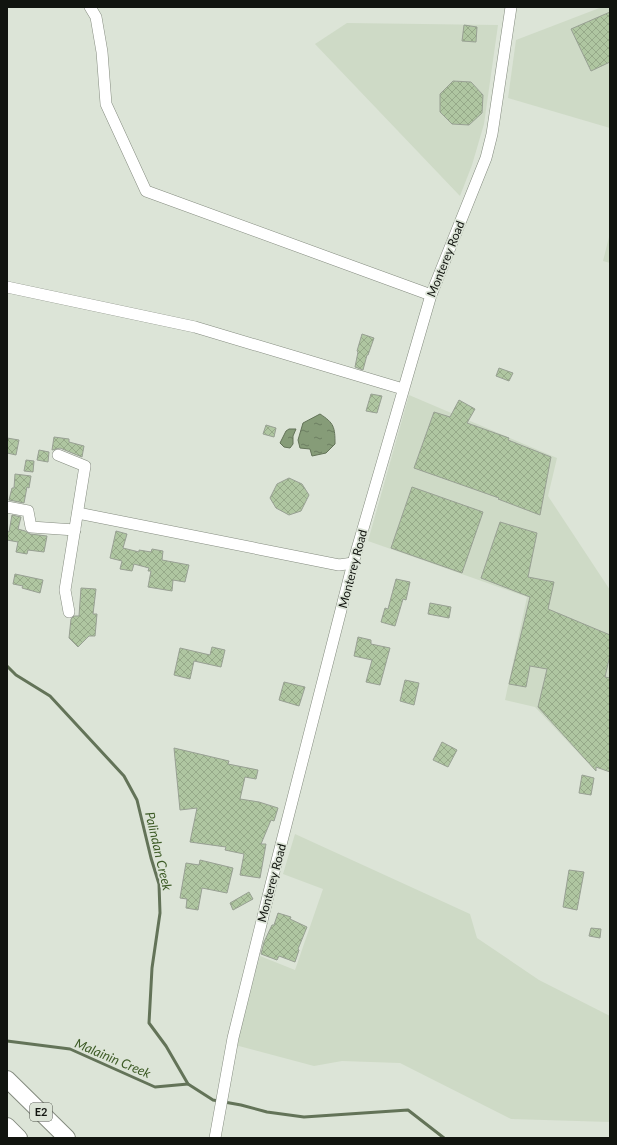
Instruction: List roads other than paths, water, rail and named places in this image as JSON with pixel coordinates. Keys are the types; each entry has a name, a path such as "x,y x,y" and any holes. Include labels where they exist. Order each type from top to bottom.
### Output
{"highway":[{"name":"E2","path":"11,1083 67,1138"},
{"path":"7,1126 19,1138"}],"street":[{"path":"90,7 96,17 100,38 106,104 146,191 431,294"},
{"name":"Monterey Road","path":"215,1138 233,1038 353,563 431,294 488,152 492,134 510,7"},
{"path":"7,287 194,327 403,389"},
{"path":"58,455 85,466 65,590 69,612"},
{"path":"7,507 28,511 31,527 75,530"},
{"path":"78,512 339,565 353,563"}],"water":[{"path":"320,414 333,426 335,433 335,444 326,453 312,456 310,449 300,448 298,440 303,423"},
{"path":"289,429 296,429 293,436 293,444 290,448 284,447 280,443 286,431"}],"waterway":[{"name":"Palindan Creek","path":"7,666 16,675 50,696 124,776 137,800 159,884 160,913 152,968 149,1023 166,1046 188,1084 213,1100 267,1112 304,1117 408,1110 444,1138"},
{"name":"Malainin Creek","path":"7,1041 70,1049 155,1087 188,1084"}]}
